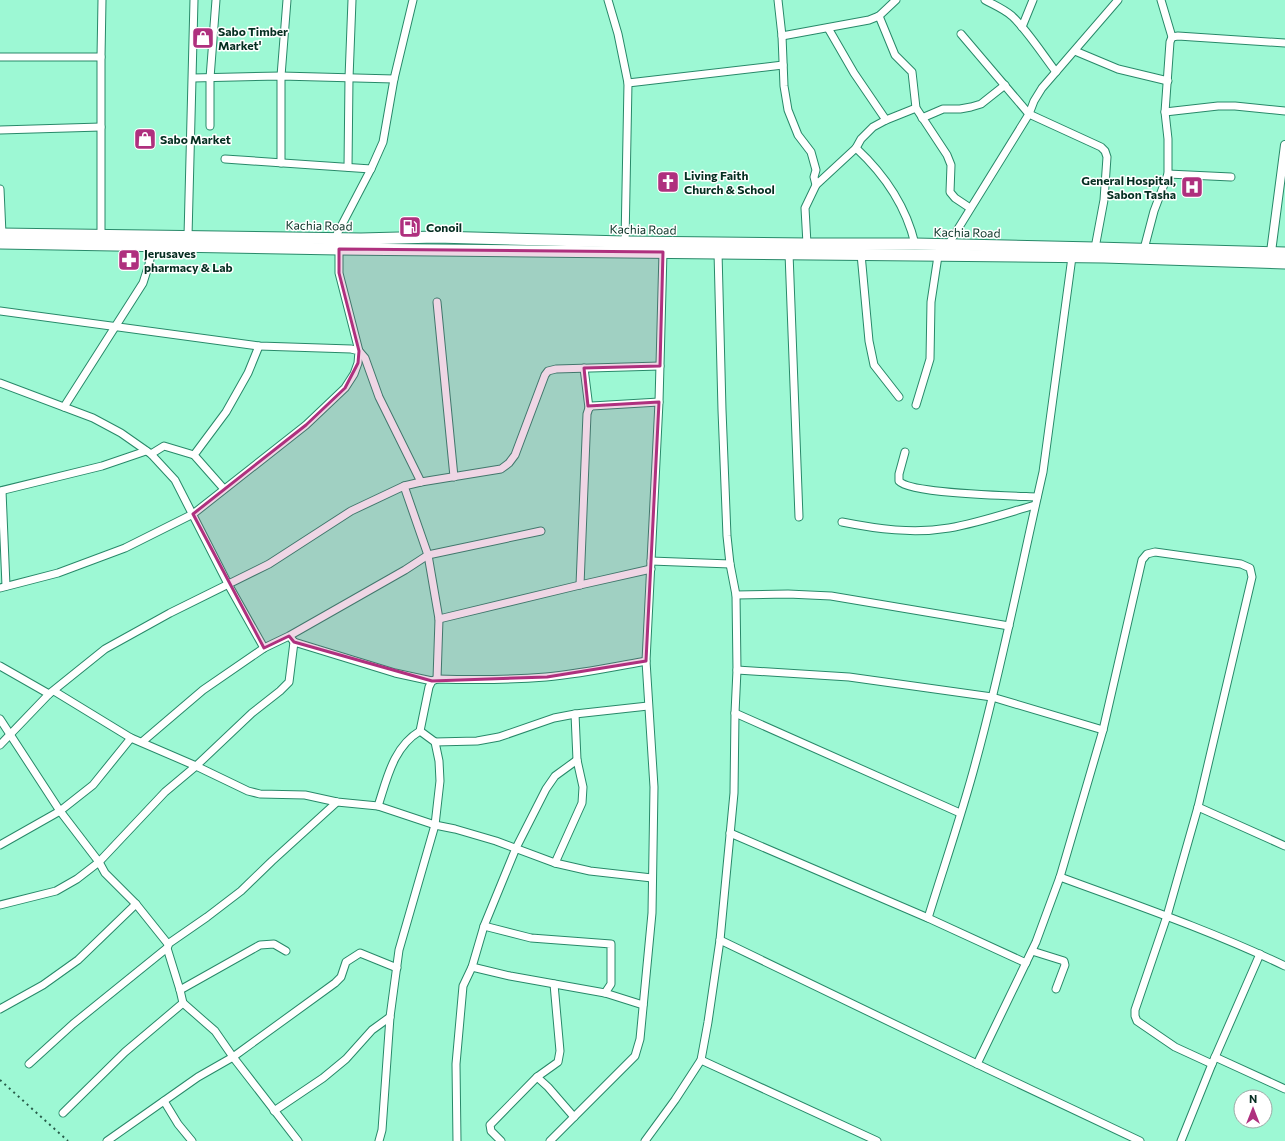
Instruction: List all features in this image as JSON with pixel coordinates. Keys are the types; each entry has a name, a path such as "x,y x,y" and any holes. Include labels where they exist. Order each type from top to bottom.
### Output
{"highway":[{"name":"Kachia Road","path":"1,237 101,235 188,236 337,244"},
{"name":"Kachia Road","path":"1,237 153,245 361,244 663,252 1170,258 1285,263"},
{"name":"Kachia Road","path":"361,244 436,238 624,242 914,244 1285,253"}],"street":[{"path":"101,235 102,0"},
{"path":"188,236 194,0"},
{"path":"210,126 210,78 216,0"},
{"path":"281,163 281,76 287,0"},
{"path":"348,167 352,0"},
{"path":"224,489 194,455 164,446 102,466 1,491 3,587 58,573 125,548 193,514 306,425 345,388 354,374 358,362 359,351 340,273 337,244 383,142 394,79 413,0"},
{"path":"608,0 618,34 628,83 624,242"},
{"path":"778,0 782,36 784,86 788,110 798,135 811,152 816,170 814,177 816,185"},
{"path":"782,36 869,20 879,16 896,0"},
{"path":"985,0 1012,16 1056,72"},
{"path":"1022,27 1033,0"},
{"path":"948,245 1029,114 1034,101 1042,88 1118,0"},
{"path":"1144,249 1154,211 1168,174 1166,112 1170,42 1172,37 1161,0"},
{"path":"879,16 895,55 912,72 916,108 948,155 951,165 950,192 955,198 970,208"},
{"path":"828,28 854,73 886,120"},
{"path":"960,34 1029,114 1101,147 1105,151 1107,157 1104,200 1095,248"},
{"path":"1172,37 1178,36 1285,43"},
{"path":"1075,51 1118,70 1168,81"},
{"path":"0,57 101,57"},
{"path":"628,83 783,65"},
{"path":"192,78 281,76 394,79"},
{"path":"922,118 943,108 960,109 981,104 1005,85"},
{"path":"1166,112 1218,106 1285,110"},
{"path":"807,244 805,208 816,185 856,148 873,127 916,108"},
{"path":"0,130 101,127"},
{"path":"1271,252 1285,145"},
{"path":"856,148 871,162 890,186 903,210 912,232 914,244"},
{"path":"225,159 371,169"},
{"path":"1168,174 1231,177"},
{"path":"0,189 1,237"},
{"path":"64,407 143,283 153,245"},
{"path":"550,1141 635,1056 640,1039 652,913 654,787 646,661 659,402 663,252"},
{"path":"645,1141 675,1100 701,1060 720,940 734,793 737,670 736,595 730,564 727,536 718,252"},
{"path":"789,253 798,517"},
{"path":"861,254 869,342 874,365 899,396"},
{"path":"916,405 930,359 931,302 938,256"},
{"path":"928,918 976,762 1009,626 1043,472 1072,257"},
{"path":"437,302 454,476"},
{"path":"0,311 259,346 351,349 359,351 365,358 379,397 421,482"},
{"path":"194,455 226,412 248,373 259,346"},
{"path":"0,745 52,693 105,649 170,613 269,564 351,511 404,486 454,476 501,469 510,463 515,455 545,375 548,371 556,369 660,366"},
{"path":"580,585 587,414 589,408 584,368"},
{"path":"0,383 93,418 122,432 148,452 175,480 228,584 264,648"},
{"path":"589,408 592,406 659,402"},
{"path":"905,452 899,474 899,481 902,484 911,487 958,494 1036,501"},
{"path":"378,806 394,760 402,746 412,736 420,731 429,687 434,680 439,619 428,555 404,486"},
{"path":"842,522 871,528 910,531 949,528 1036,501"},
{"path":"142,742 203,690 264,648 292,639 428,555 541,531"},
{"path":"977,1064 1032,951 1060,877 1103,730 1142,560 1147,554 1155,552 1241,564 1250,568 1252,577 1198,807 1167,916 1135,1010 1135,1016 1137,1021 1175,1047 1285,1089"},
{"path":"651,561 730,564"},
{"path":"439,619 651,569"},
{"path":"736,595 788,594 831,596 1009,626"},
{"path":"292,639 395,673 434,680 491,680 547,677 646,661"},
{"path":"0,905 56,891 77,879 99,862 165,792 196,766 252,713 290,682 292,639"},
{"path":"0,666 52,693 131,738 260,794 305,795 338,802 378,806 436,825 482,837 556,863 590,871 652,878"},
{"path":"737,670 849,677 992,697 1103,730"},
{"path":"420,731 435,742 477,741 498,737 554,718 575,714 648,706"},
{"path":"735,713 960,813"},
{"path":"556,863 582,803 583,787 577,760 575,714"},
{"path":"0,720 60,811 99,862 105,873 136,904 168,946 183,1003 215,1032 298,1141"},
{"path":"0,845 60,811 93,785 131,738"},
{"path":"379,1141 382,1130 390,1017 399,950 436,825 440,781 435,742"},
{"path":"457,1141 456,1064 463,986 472,966 484,926 516,848 546,789 555,776 577,760"},
{"path":"29,1064 73,1024 168,946 241,891 338,802"},
{"path":"1198,807 1285,846"},
{"path":"730,833 928,918 1026,963"},
{"path":"1060,877 1167,916 1260,954 1285,966"},
{"path":"0,1009 43,985 78,960 136,904"},
{"path":"484,926 531,938 611,944 611,984 605,993"},
{"path":"720,940 1140,1141"},
{"path":"180,990 260,945 274,944 286,951"},
{"path":"1032,951 1064,961 1065,965 1056,989"},
{"path":"107,1141 198,1077 233,1057 336,983 341,976 346,962 360,953 397,968"},
{"path":"1181,1141 1213,1061 1260,954"},
{"path":"472,966 510,976 605,993 643,1006"},
{"path":"501,1141 491,1131 490,1124 537,1077 558,1062 560,1051 554,984"},
{"path":"63,1112 125,1052 183,1003"},
{"path":"274,1111 346,1059 372,1030 390,1017"},
{"path":"701,1060 877,1141"},
{"path":"537,1077 548,1087 574,1117"},
{"path":"164,1101 178,1124 192,1141"}],"highlighted area":[{"path":"339,249 663,252 660,366 584,368 588,406 659,402 646,661 547,677 432,681 294,642 289,636 264,648 193,514 306,425 345,388 358,363 359,351 339,273"}],"railway":[{"path":"0,1080 68,1141"}],"place":[{"name":"Sabo Timber Market'","path":"203,38"},
{"name":"Sabo Market","path":"145,139"},
{"name":"Living Faith Church & School","path":"668,182"},
{"name":"General Hospital, Sabon Tasha","path":"1192,187"},
{"name":"Conoil","path":"410,227"},
{"name":"Jerusaves pharmacy & Lab","path":"129,260"}]}
